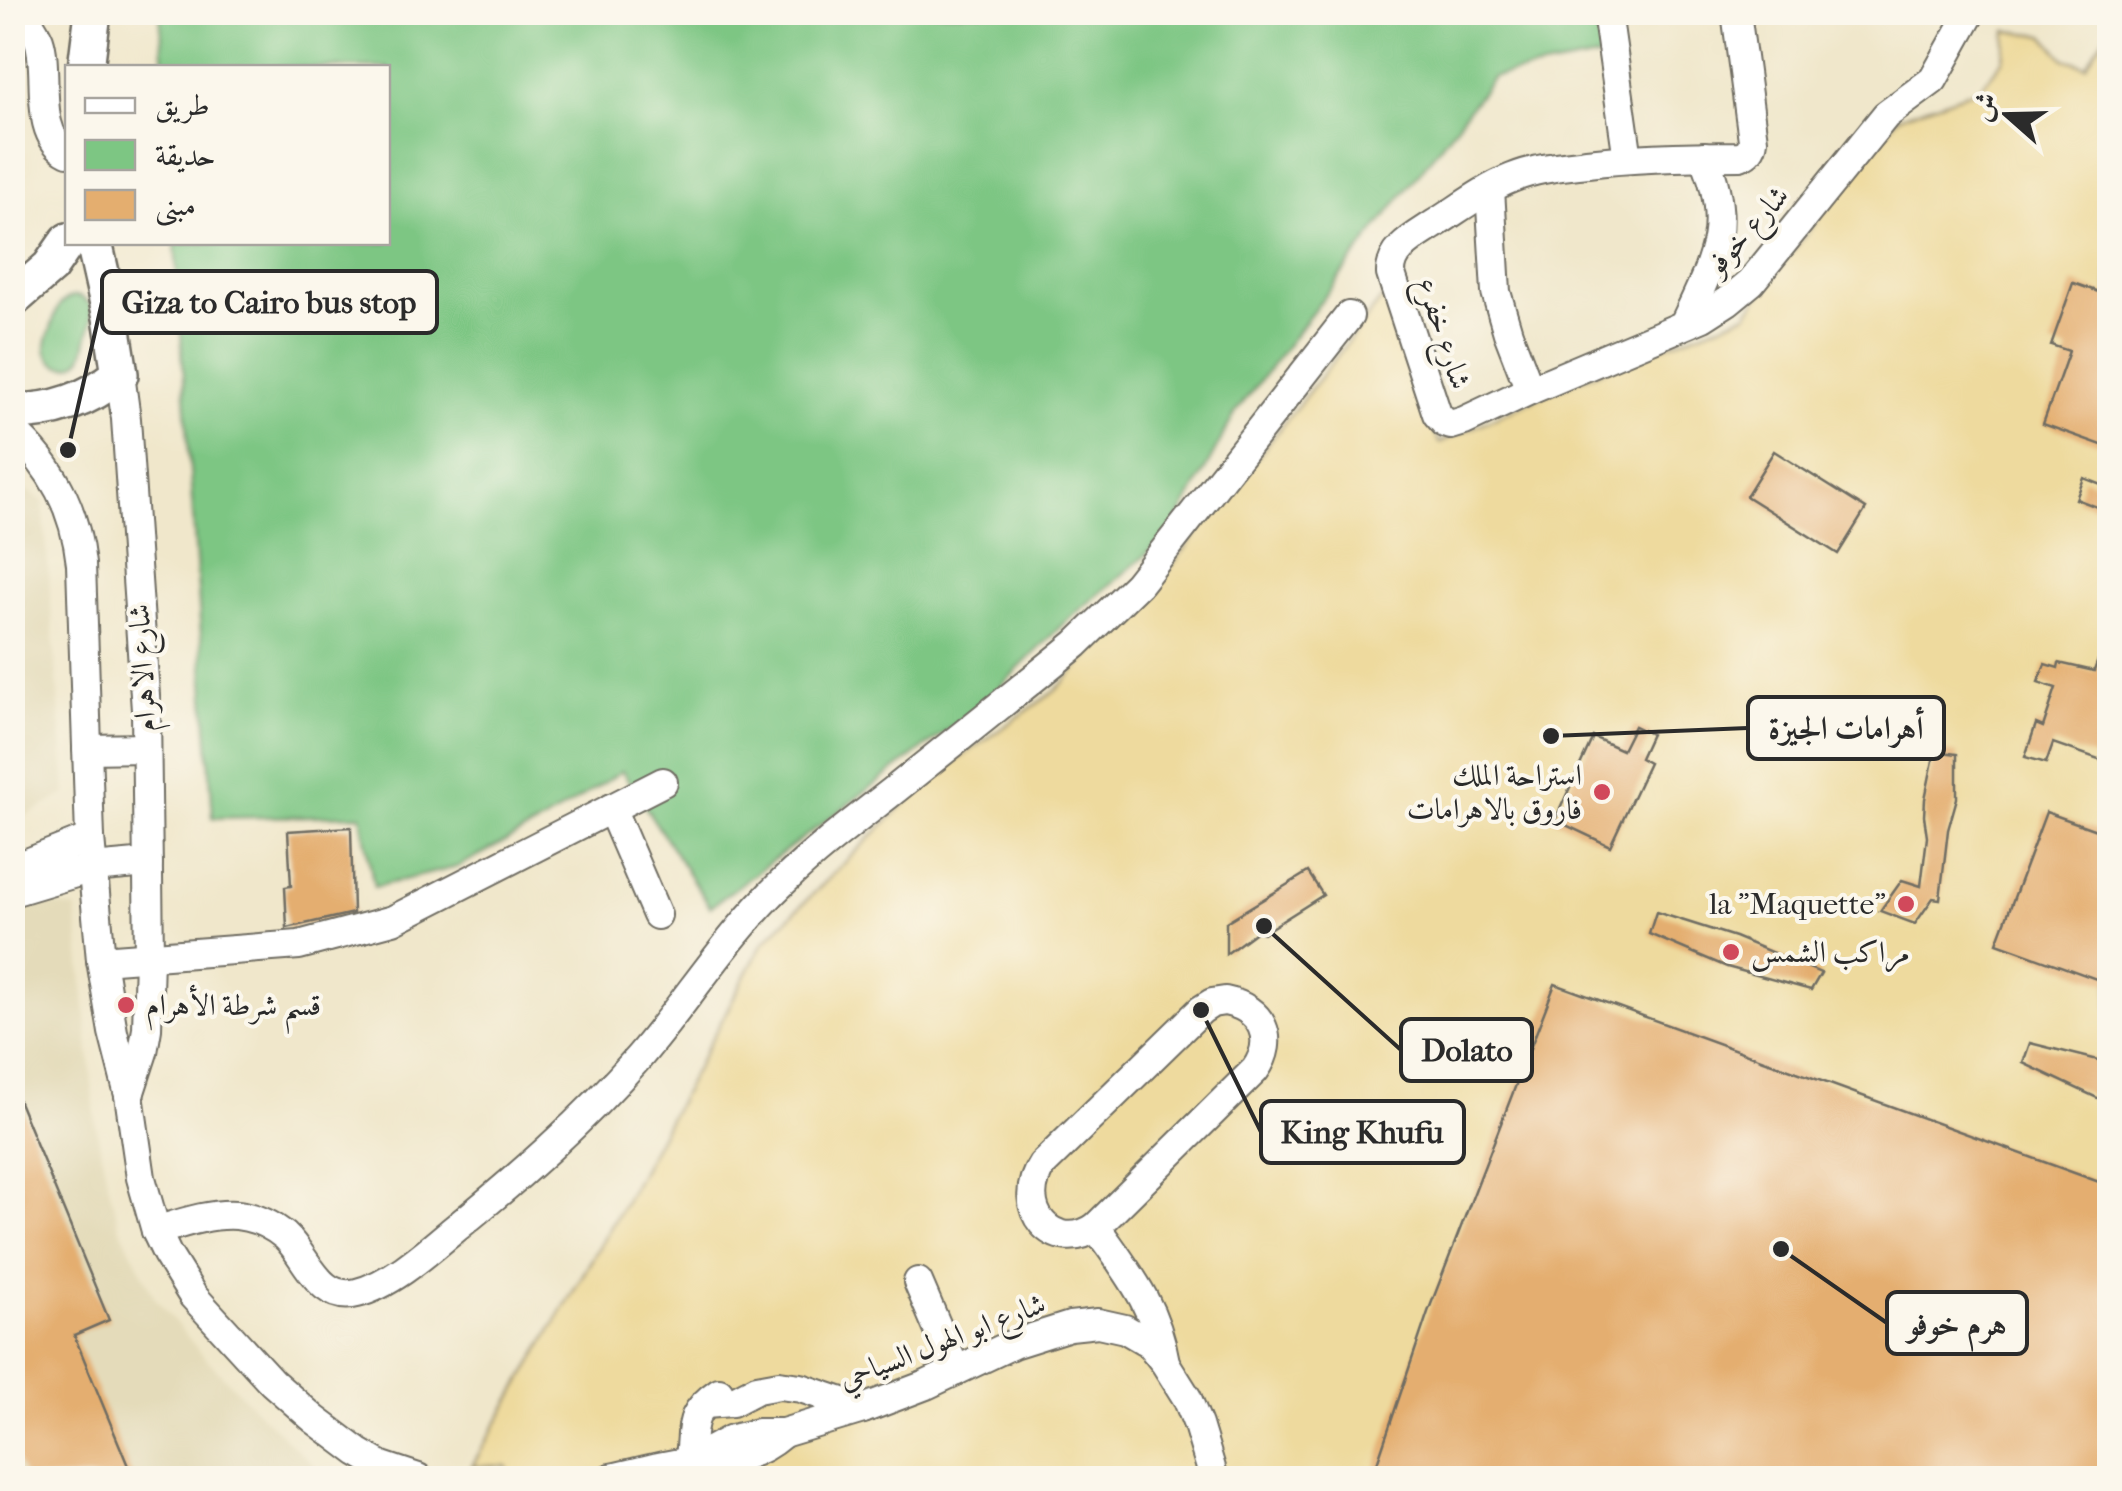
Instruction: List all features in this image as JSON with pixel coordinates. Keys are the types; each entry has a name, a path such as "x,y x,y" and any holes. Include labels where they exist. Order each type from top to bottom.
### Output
{"main road":[{"path":"86,65 93,12"},
{"path":"12,300 50,267 65,245"},
{"name":"شارع الاهرام","path":"95,245 112,317 120,374"},
{"path":"12,412 50,410 70,404 120,374"}],"street":[{"path":"22,12 40,42 47,125 56,146 65,150"},
{"path":"1608,12 1628,159"},
{"path":"1530,390 1496,292 1490,189 1540,169 1628,159 1740,156 1750,149 1736,12"},
{"name":"شارع خوفو","path":"1445,423 1464,421 1716,310 1751,282 1886,115 1933,80 1971,12"},
{"path":"1684,324 1710,270 1718,237 1719,204 1704,156"},
{"name":"شارع خفرع","path":"1445,423 1436,414 1391,274 1393,260 1410,240 1490,189"},
{"path":"156,1231 192,1220 249,1217 288,1239 319,1281 328,1290 341,1294 366,1290 431,1249 529,1168 602,1098 759,906 802,864 1108,615 1166,550 1349,316"},
{"name":"شارع الاهرام","path":"120,374 146,710 150,957 147,1029 129,1095"},
{"name":"شارع الاهرام","path":"12,430 54,477 79,541 90,838 101,960 129,1095 138,1164 156,1231 193,1296 259,1369 314,1419 386,1472 418,1478"},
{"path":"88,749 146,748"},
{"path":"101,960 299,945 393,920 664,782"},
{"path":"612,808 658,915"},
{"path":"12,868 90,838"},
{"path":"12,892 92,868 148,863"},
{"path":"1225,1001 1249,1010 1262,1024 1266,1036 1262,1060 1255,1070 1096,1227 1072,1236 1043,1223 1030,1190 1042,1165 1201,1010 1225,1001"},
{"path":"1096,1227 1141,1291 1161,1338 1166,1362"},
{"path":"918,1282 956,1371"},
{"name":"شارع ابو الهول السياحي","path":"686,1470 750,1454 783,1433 863,1409 1013,1344 1070,1326 1098,1322 1125,1329 1149,1343 1166,1362 1187,1398 1214,1478"},
{"path":"611,1478 686,1470 696,1414 705,1404 732,1402 757,1389 802,1388 863,1409"}],"shaded area":[{"path":"13,482 43,501 66,794 13,823"},
{"path":"12,888 17,898 76,909 96,1126 120,1228 155,1298 200,1352 327,1478 13,1478"}],"green space":[{"path":"1597,12 1603,57 1493,77 1236,412 1170,535 1064,623 983,704 710,907 622,771 541,823 457,867 374,887 361,815 213,818 175,245 390,245 390,65 164,65 160,13"},
{"path":"74,296 91,305 92,321 81,359 71,366 60,366 47,354 46,342 58,307"}],"sand":[{"path":"2109,29 2109,1478 508,1478 507,1466 472,1466 617,1216 763,943 929,780 1055,691 1103,641 1159,582 1385,295 1439,443 1587,376 1747,314 1898,117 1979,89 2004,59 2007,31 2044,35 2064,59 2086,65"}],"building":[{"path":"2073,283 2110,296 2110,448 2043,424 2069,351 2051,345"},
{"path":"1774,451 1866,509 1838,554 1746,496"},
{"path":"2084,478 2110,488 2110,512 2076,499"},
{"path":"2107,635 2110,763 2053,743 2046,763 2025,757 2036,724 2043,727 2056,688 2038,682 2045,664 2094,671"},
{"name":"استراحة الملك فاروق بالاهرامات","path":"1634,726 1651,734 1640,758 1649,763 1610,846 1555,820 1593,737 1622,750"},
{"path":"1935,751 1957,754 1957,798 1948,830 1940,899 1933,898 1915,924 1880,911 1902,880 1921,886 1927,837 1925,799"},
{"path":"2046,812 2110,835 2110,984 1997,943"},
{"path":"351,827 353,913 287,928 285,887 291,886 288,831"},
{"path":"1308,872 1323,895 1263,933 1257,931 1226,954 1226,922"},
{"name":"مراكب الشمس","path":"1656,912 1735,937 1821,973 1811,990 1727,967 1649,934"},
{"path":"1555,984 2110,1186 2110,1478 1372,1478 1428,1312"},
{"path":"2030,1043 2110,1063 2110,1104 2023,1063"},
{"path":"12,1085 109,1320 74,1335 133,1478 25,1478 12,1447"}],"place":[{"name":"Giza to Cairo bus stop","path":"68,450"},
{"name":"أهرامات الجيزة","path":"1551,736"},
{"name":"استراحة الملك فاروق بالاهرامات","path":"1602,792"},
{"name":"la \"Maquette\"","path":"1906,904"},
{"name":"Dolato","path":"1264,926"},
{"name":"مراكب الشمس","path":"1731,952"},
{"name":"قسم شرطة الأهرام","path":"126,1005"},
{"name":"King Khufu","path":"1201,1010"},
{"name":"هرم خوفو","path":"1781,1249"}]}
